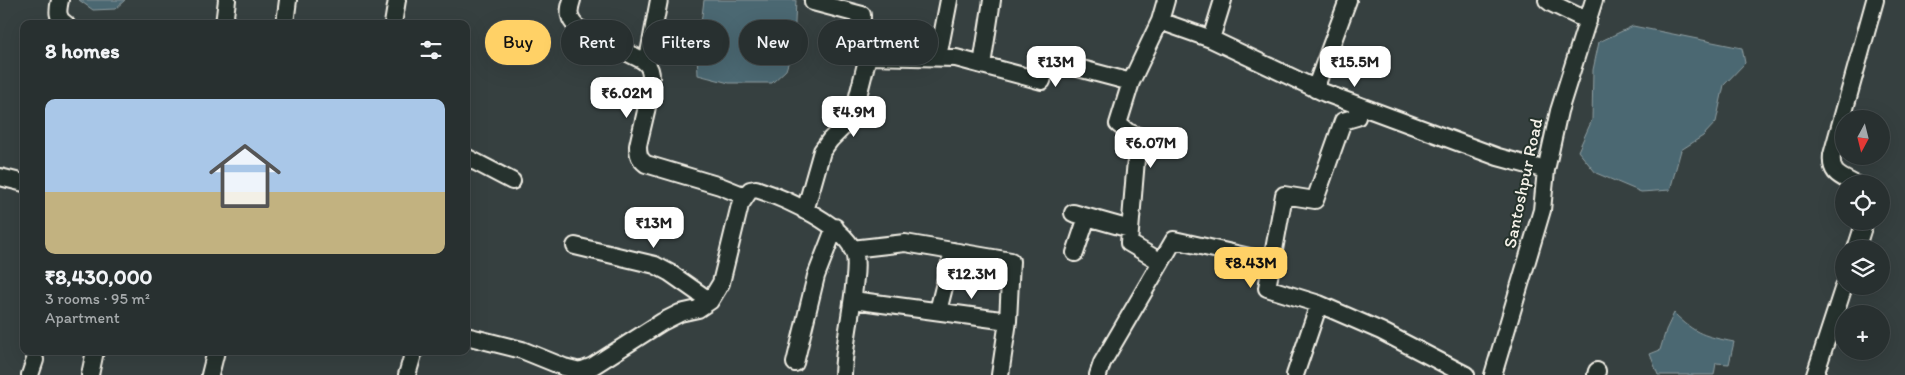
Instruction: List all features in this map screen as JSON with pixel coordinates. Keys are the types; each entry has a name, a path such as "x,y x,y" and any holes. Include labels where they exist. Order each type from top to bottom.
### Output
{"street":[{"path":"60,0 58,13 61,20"},
{"path":"224,20 227,0"},
{"path":"285,20 288,0"},
{"path":"394,20 397,0"},
{"path":"572,0 569,8 569,17 578,28 643,62"},
{"path":"655,20 659,0"},
{"path":"813,0 813,2 862,15 862,20"},
{"path":"949,0 938,57 956,58 1042,81 1046,67 1059,63 1131,82"},
{"path":"982,65 992,0"},
{"path":"1161,262 1129,243 1138,136 1128,132 1118,124 1131,82 1160,21 1166,0"},
{"path":"1211,39 1223,0"},
{"path":"1315,89 1348,0"},
{"path":"1547,0 1588,21"},
{"name":"Santoshpur Road","path":"1493,375 1542,210 1546,170 1559,111 1594,0"},
{"path":"1839,175 1835,173 1831,165 1832,155 1875,0"},
{"path":"1160,21 1211,39 1315,89 1498,157 1546,170"},
{"path":"647,65 651,76 638,146 641,160 646,164 720,186 745,196"},
{"path":"805,211 822,151 849,121 854,112 866,65"},
{"path":"1360,106 1357,117 1343,121 1315,200 1284,195 1267,288 1319,304 1381,331 1466,375"},
{"path":"470,159 512,181"},
{"path":"0,177 20,182"},
{"path":"470,337 522,350 564,367 580,370 594,366 662,322 680,313 698,309 710,301 721,283 740,205 750,190 756,188 835,227 851,246 855,256 853,300 843,375"},
{"path":"1076,253 1080,215 1130,229"},
{"path":"795,363 816,276 835,227"},
{"path":"1098,375 1102,363 1174,240 1272,262"},
{"path":"852,249 905,243 1011,261 1008,321 1000,375"},
{"path":"575,246 654,265 670,273 710,301"},
{"path":"938,311 954,251"},
{"path":"1815,375 1841,295"},
{"path":"853,300 1008,321"},
{"path":"1295,375 1319,304"},
{"path":"90,375 94,355"},
{"path":"210,375 215,355"},
{"path":"407,375 413,355"}],"water":[{"path":"79,0 125,0 115,9 93,10"},
{"path":"704,0 796,0 795,20 739,20 739,65 788,65 786,70 772,83 729,83 698,75 698,65 729,65 729,20 701,20"},
{"path":"1633,26 1742,48 1745,63 1724,85 1716,122 1703,136 1681,150 1670,190 1641,192 1596,173 1578,151 1592,120 1593,70 1599,42"},
{"path":"1674,313 1701,334 1734,342 1729,364 1716,363 1714,375 1658,375 1650,354 1660,350"}]}
